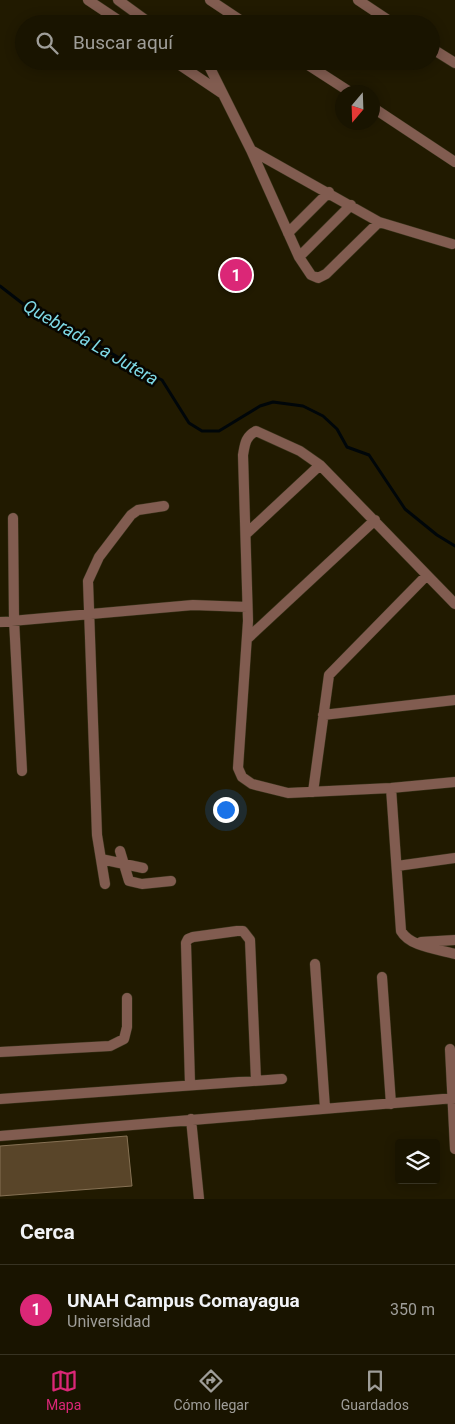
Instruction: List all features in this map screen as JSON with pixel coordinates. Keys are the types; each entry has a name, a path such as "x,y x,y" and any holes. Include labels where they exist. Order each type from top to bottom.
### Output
{"street":[{"path":"88,0 112,15"},
{"path":"105,10 112,0"},
{"path":"118,0 138,15"},
{"path":"210,0 232,15"},
{"path":"358,0 380,15"},
{"path":"440,54 455,64"},
{"path":"188,70 224,94"},
{"path":"211,70 251,150 299,257 311,275 322,277 379,222"},
{"path":"316,70 339,85"},
{"path":"380,112 455,162"},
{"path":"251,150 329,192 379,222 452,244"},
{"path":"288,233 329,192"},
{"path":"299,257 351,205"},
{"path":"455,604 320,465 300,451 256,431 248,435 245,440 243,455 247,639 238,768 242,777 252,784 268,790 288,793 391,788 455,782"},
{"path":"246,534 320,465"},
{"path":"105,884 97,834 88,581 99,557 138,510 164,506"},
{"path":"13,518 14,620 22,771"},
{"path":"247,639 374,520"},
{"path":"313,792 329,676 427,575"},
{"path":"0,622 193,605 246,607"},
{"path":"323,715 455,700"},
{"path":"391,788 401,930 406,938 415,943 455,954"},
{"path":"120,851 129,881 142,884 172,881"},
{"path":"397,866 455,858"},
{"path":"101,859 143,868"},
{"path":"190,1084 186,943 188,939 193,937 237,931 243,931 250,940 256,1080"},
{"path":"415,943 455,940"},
{"path":"315,964 325,1108"},
{"path":"382,977 391,1104"},
{"path":"0,1052 110,1046 124,1038 127,1027 127,998"},
{"path":"450,1049 455,1149"},
{"path":"0,1099 190,1084 282,1080"},
{"path":"0,1136 453,1098"},
{"path":"191,1119 200,1199"}],"building":[{"path":"127,1136 132,1186 0,1196 0,1146"}],"waterway":[{"name":"Quebrada La Jutera","path":"0,286 31,310 76,332 131,365 162,380 189,423 202,431 219,431 260,406 273,402 303,406 323,416 337,429 347,447 369,455 405,509 437,535 455,546"}],"place":[{"name":"UNAH Campus Comayagua","path":"236,275"}]}
